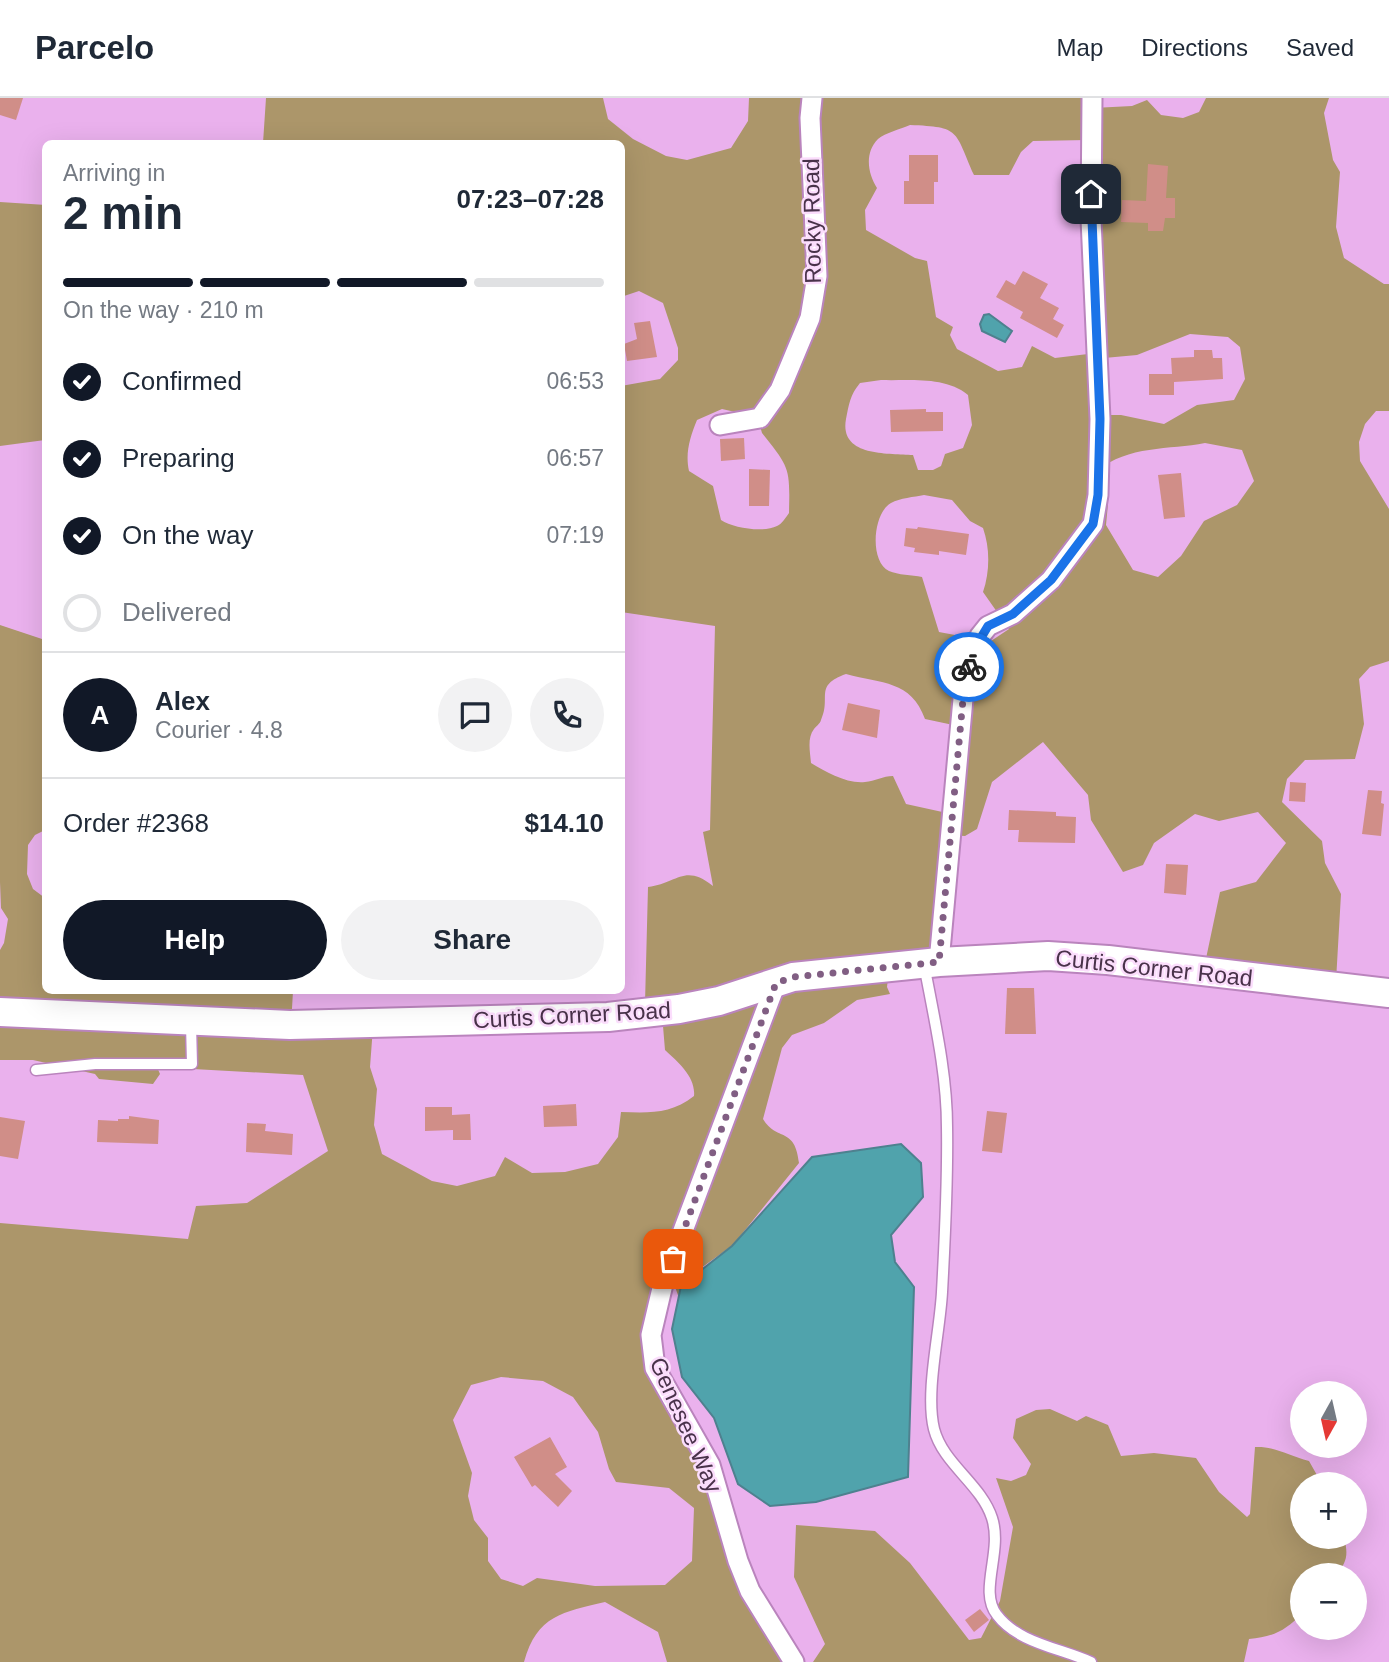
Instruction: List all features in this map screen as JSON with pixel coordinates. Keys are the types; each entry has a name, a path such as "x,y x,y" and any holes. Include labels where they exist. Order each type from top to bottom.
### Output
{"street":[{"name":"Rocky Road","path":"720,425 760,418 780,390 810,318 817,276 810,118 812,98"},
{"path":"932,963 964,688 973,651 988,626 1013,614 1051,580 1093,524 1095,514 1100,419 1091,219 1092,98"},
{"name":"Curtis Corner Road","path":"0,1012 290,1025 608,1017 719,1001 793,977 932,963 1078,957 1389,993"},
{"name":"Genesee Way","path":"776,983 663,1284 653,1322 651,1346 655,1368 661,1381 710,1465 738,1561 750,1591 794,1662"}],"lane":[{"path":"932,963 947,1126 942,1293 932,1399 935,1431 941,1447 984,1502 992,1517 996,1540 988,1595 990,1605 1007,1627 1023,1637 1091,1662"},
{"path":"36,1070 95,1063 192,1064 191,1020"}],"shaded area":[{"path":"266,98 603,98 608,119 633,139 666,156 687,160 731,148 748,121 749,98 1091,98 1093,108 1132,106 1147,100 1161,115 1183,118 1199,112 1206,98 1329,98 1324,113 1333,160 1340,172 1336,227 1344,258 1384,284 1389,284 1389,411 1376,411 1365,424 1359,442 1360,461 1389,509 1389,661 1370,667 1359,679 1364,724 1355,759 1305,760 1287,779 1282,802 1322,841 1325,863 1341,894 1336,981 1204,968 1220,892 1256,882 1286,843 1258,812 1219,821 1195,814 1154,843 1143,865 1123,872 1091,820 1088,795 1043,742 992,782 977,829 965,836 949,835 932,954 890,961 887,987 890,994 857,1000 824,1023 792,1035 782,1048 763,1119 768,1126 790,1139 797,1151 799,1163 733,1245 690,1276 679,1298 674,1284 674,1267 650,1344 710,1469 732,1545 790,1662 667,1662 658,1632 605,1602 564,1613 544,1625 529,1646 524,1662 0,1662 0,1223 188,1239 196,1206 247,1203 328,1151 303,1075 157,1067 160,1074 153,1084 99,1079 95,1074 33,1060 0,1060 0,950 4,943 8,919 1,908 0,882 0,625 42,639 42,832 35,835 28,845 27,874 33,889 42,896 42,994 293,994 291,1026 373,1027 370,1067 377,1089 374,1125 382,1154 432,1181 457,1186 495,1176 505,1157 532,1173 565,1172 598,1164 618,1137 621,1112 668,1109 694,1096 689,1076 665,1050 662,1014 645,1003 648,887 687,875 703,879 713,886 703,832 710,830 715,626 625,613 625,385 660,379 678,360 678,348 663,303 639,291 625,296 625,140 263,140","holes":["910,125 939,127 954,134 974,175 1009,175 1021,152 1033,141 1087,140 1088,354 1055,358 1032,346 1022,367 998,371 957,349 950,335 953,327 936,317 927,261 915,258 866,230 865,210 877,188 869,164 871,151 878,139","1190,334 1228,337 1240,347 1245,379 1234,400 1197,405 1164,424 1121,415 1094,415 1093,359 1137,355","915,380 938,382 959,389 968,395 972,425 963,448 945,454 941,466 933,470 918,470 913,455 879,453 858,447 850,440 846,431 846,419 852,396 860,383","722,409 744,414 760,426 783,462 788,477 789,513 781,524 756,529 721,520 713,486 689,471 688,451 697,420","1205,443 1242,450 1254,481 1237,505 1204,521 1181,556 1158,577 1133,570 1106,525 1108,504 1098,471 1109,463 1135,453","924,495 952,500 970,521 983,528 988,560 983,592 1009,629 985,645 971,638 939,632 922,577 889,571 878,558 877,526 885,508 895,501","846,674 894,686 912,697 925,719 958,726 947,813 906,804 893,776 865,782 851,781 811,763 810,736 824,712 826,688 836,678","501,1377 543,1381 573,1397 598,1432 609,1469 616,1482 669,1488 694,1508 692,1561 665,1585 595,1586 537,1578 523,1586 501,1579 488,1561 488,1538 474,1520 468,1496 472,1473 453,1420 471,1385"]},
{"path":"0,202 42,205 42,440 0,446"},
{"path":"989,314 1012,331 1005,342 982,331 980,324 984,315"},
{"path":"901,1144 921,1163 923,1197 891,1235 895,1262 914,1287 908,1477 816,1502 770,1506 738,1484 714,1418 682,1377 672,1329 681,1286 732,1246 812,1157"},
{"path":"1050,1409 1077,1421 1086,1416 1108,1425 1121,1456 1154,1453 1196,1458 1219,1492 1247,1517 1250,1514 1255,1447 1276,1450 1290,1455 1290,1458 1309,1461 1315,1472 1290,1472 1290,1549 1346,1549 1344,1563 1290,1563 1290,1624 1265,1637 1249,1639 1244,1662 813,1662 825,1644 794,1577 796,1525 875,1531 910,1563 969,1640 981,1638 1000,1601 1013,1527 996,1478 1011,1481 1026,1475 1031,1464 1013,1438 1016,1419 1036,1410"}],"building":[{"path":"0,98 23,98 16,120 0,115"},
{"path":"909,155 938,155 938,182 934,182 934,204 904,204 904,181 909,181"},
{"path":"1148,164 1168,166 1166,198 1175,198 1175,218 1165,218 1163,231 1148,231 1148,223 1121,222 1122,200 1146,201"},
{"path":"1023,271 1048,284 1040,298 1059,308 1053,319 1064,325 1057,338 1020,318 1023,312 996,297 1006,280 1015,285"},
{"path":"650,321 657,357 627,361 625,344 637,339 634,323"},
{"path":"1194,350 1212,350 1213,358 1222,358 1223,379 1174,382 1174,395 1149,395 1149,374 1172,374 1171,358 1194,357"},
{"path":"926,409 926,412 943,412 943,431 891,432 890,410"},
{"path":"744,438 745,459 721,461 720,439"},
{"path":"749,469 770,470 769,506 749,506"},
{"path":"1181,473 1185,517 1164,519 1158,475"},
{"path":"918,527 969,534 966,555 939,551 939,555 914,552 915,548 904,546 906,528"},
{"path":"848,703 880,710 877,738 842,730"},
{"path":"1290,782 1306,783 1305,802 1289,801"},
{"path":"1368,790 1382,791 1381,803 1384,804 1381,836 1362,834"},
{"path":"1009,810 1056,812 1056,816 1076,817 1075,843 1018,842 1019,830 1008,830"},
{"path":"1166,864 1188,865 1186,895 1164,893"},
{"path":"1007,988 1034,988 1036,1034 1005,1034"},
{"path":"576,1104 577,1126 544,1127 543,1106"},
{"path":"425,1107 452,1107 452,1115 470,1114 471,1140 453,1140 453,1130 425,1131"},
{"path":"987,1111 1007,1113 1002,1153 982,1151"},
{"path":"129,1116 159,1120 158,1144 97,1142 98,1120 118,1121 129,1119"},
{"path":"0,1117 25,1121 18,1159 0,1156"},
{"path":"247,1123 266,1124 265,1131 293,1134 292,1155 246,1152"},
{"path":"550,1437 567,1467 555,1474 572,1491 558,1507 535,1485 532,1487 514,1457"},
{"path":"980,1609 989,1620 974,1632 965,1620"}],"way so far":[{"path":"673,1259 776,983 793,977 939,962 964,688 969,667"}],"route":[{"path":"969,667 973,651 988,626 1013,614 1051,580 1065,565 1093,524 1098,495 1100,419 1091,194"}]}
